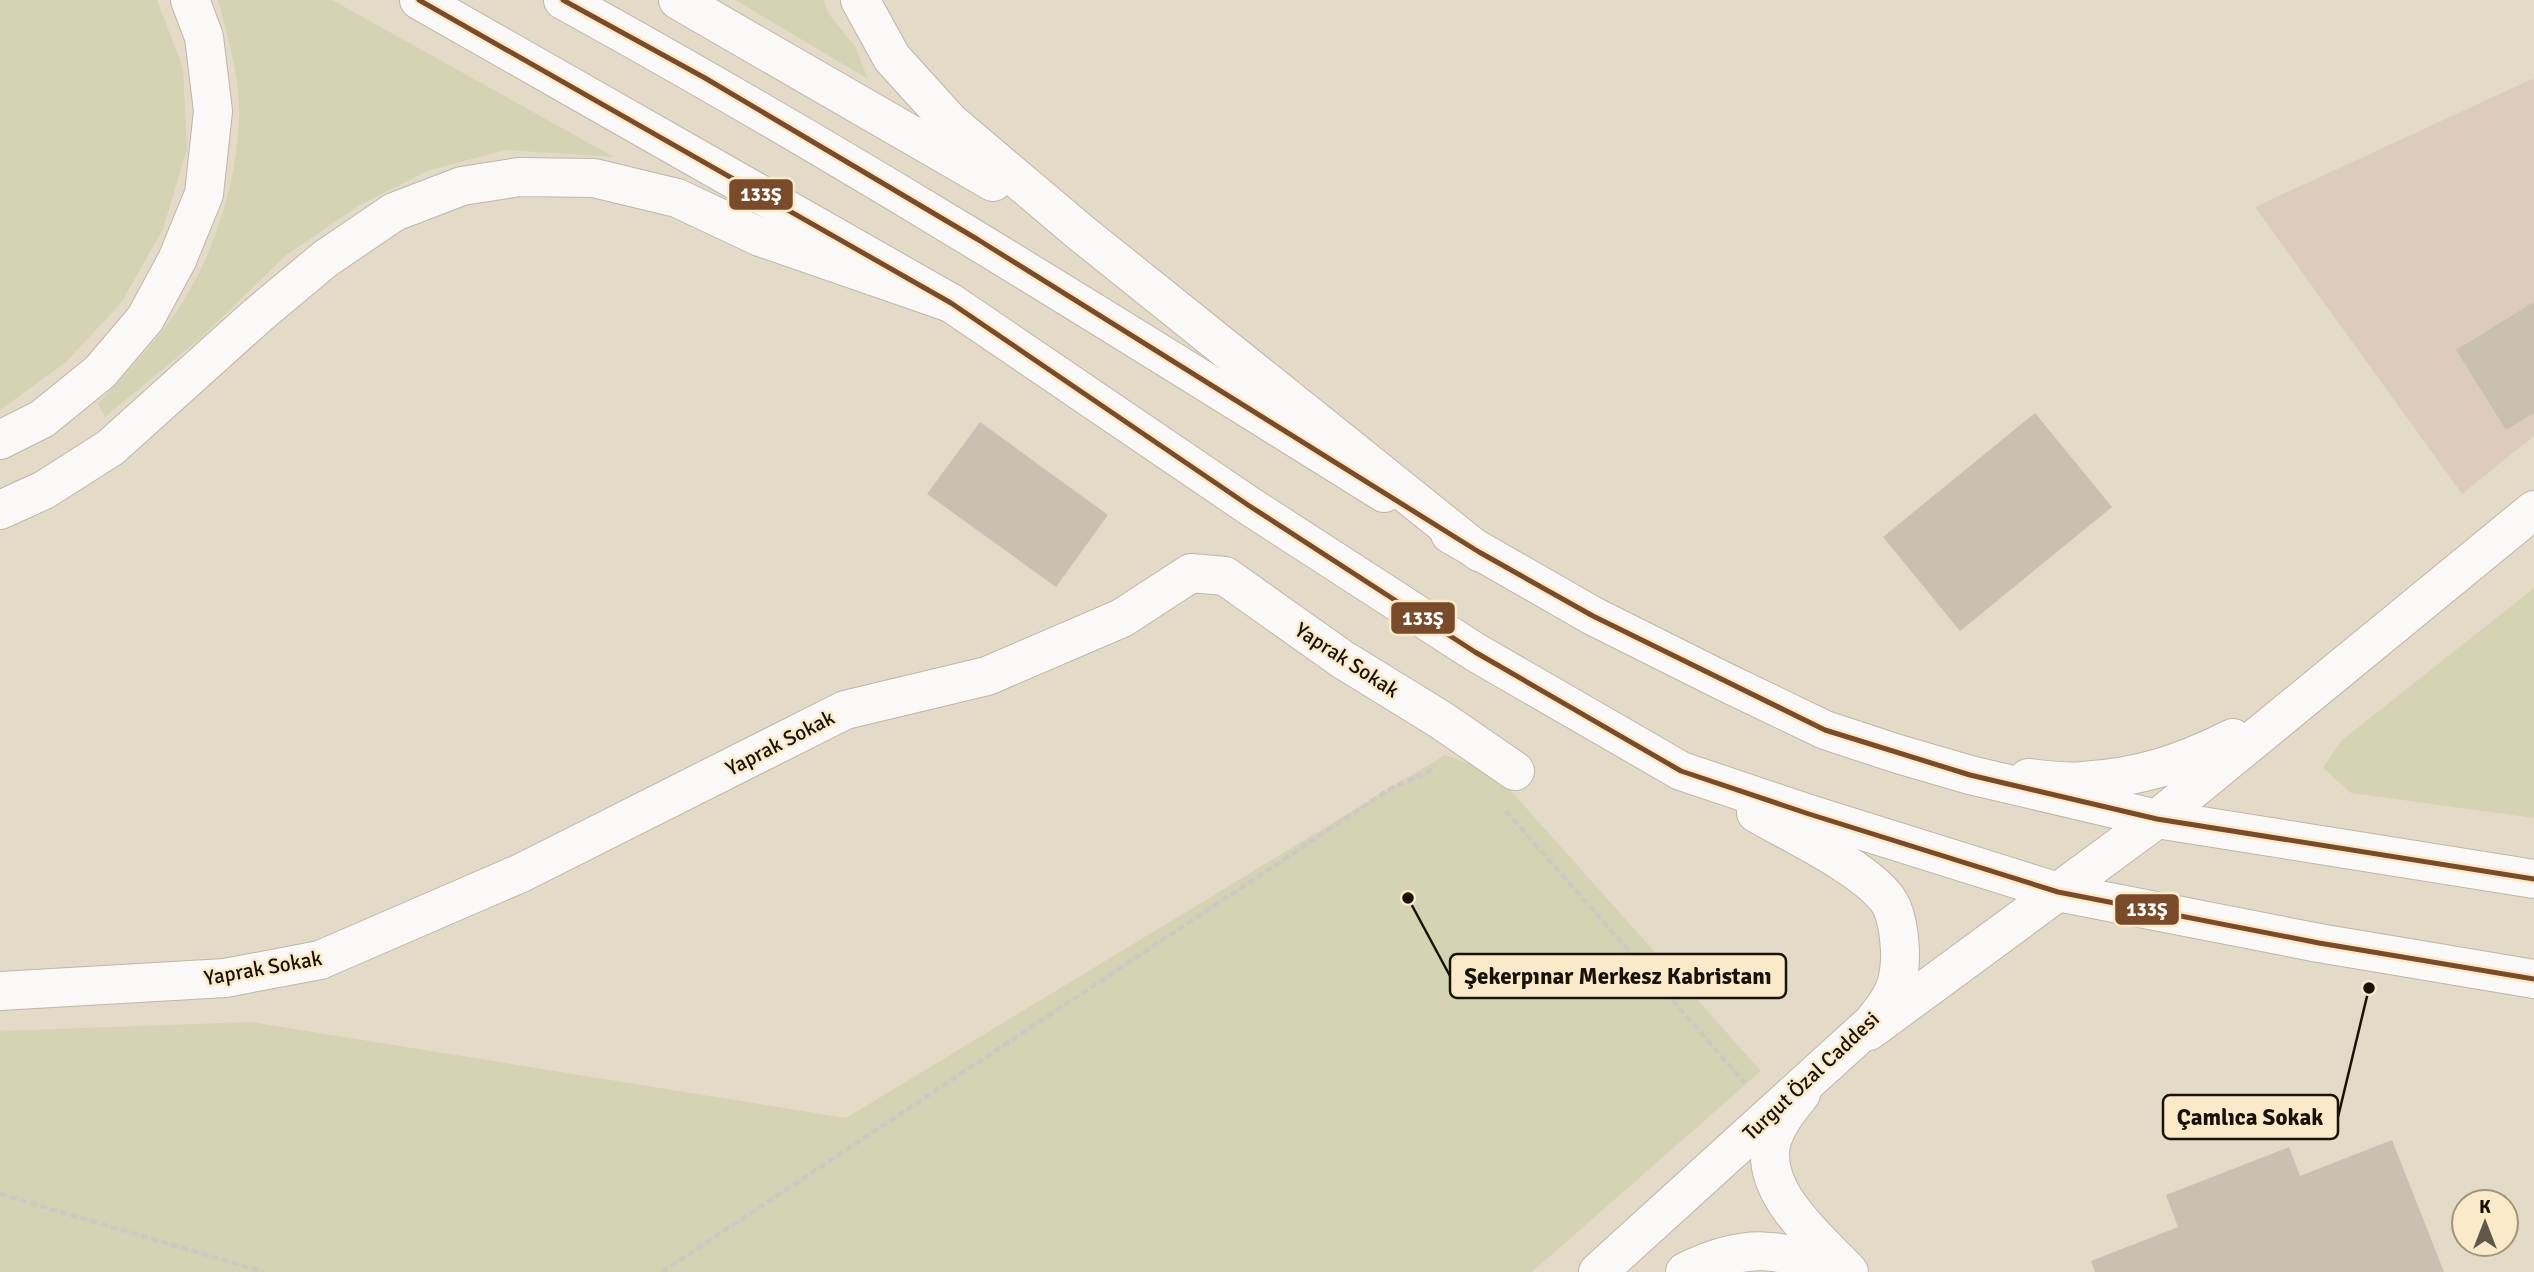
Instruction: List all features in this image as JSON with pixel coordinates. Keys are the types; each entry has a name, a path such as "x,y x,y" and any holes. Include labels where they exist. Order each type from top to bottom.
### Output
{"main road":[{"path":"0,440 42,419 100,372 145,319 177,260 204,194 213,111 204,37 190,0"},
{"path":"419,0 951,303 1248,505 1475,652 1681,771 2058,892 2319,943 2534,979"},
{"path":"564,0 705,78 977,239 1479,552 1593,616 1825,730 1970,775 2157,819 2534,880"},
{"path":"678,0 1080,232"},
{"path":"860,0 892,58 950,121 1080,232 1479,552"},
{"path":"0,510 44,491 110,448 258,315 325,259 394,212 462,186 519,177 594,178 677,198 760,237 951,303"},
{"path":"1849,1272 1785,1203 1776,1184 1772,1163 1772,1143 1779,1123 1828,1061 2157,819 2534,510"},
{"name":"Yaprak Sokak","path":"0,990 225,978 320,960 521,873 845,710 987,676 1122,618 1191,573 1225,576 1342,659 1441,720 1515,771"},
{"path":"1970,775 2081,782 2135,774 2179,763 2289,711"},
{"name":"Turgut Özal Caddesi","path":"1598,1272 1872,1023 1892,999 1901,968 1899,933 1888,900 1859,873 1681,771"},
{"path":"1685,1272 1709,1261 1745,1251 1782,1252 1802,1256 1841,1272"}],"path":[{"path":"662,1272 1393,787 1445,765"},
{"path":"1502,807 1772,1112"},
{"path":"0,1194 264,1272"}],"shaded area":[{"path":"2534,78 2534,436 2462,494 2255,207"}],"green space":[{"path":"0,0 157,0 183,68 187,149 163,229 121,303 65,363 0,410"},
{"path":"218,0 332,0 614,157 505,150 427,171 358,206 285,256 203,336 105,417 98,404 177,312 207,256 223,212 234,166 239,105 233,60"},
{"path":"735,0 824,0 828,13 855,46 868,79"},
{"path":"2534,588 2534,818 2351,793 2323,768 2341,741"},
{"path":"1445,755 1495,773 1761,1071 1532,1272 0,1272 0,1031 251,1022 846,1118"}],"building":[{"path":"2534,302 2534,413 2506,430 2456,350"},
{"path":"2035,413 2112,507 1960,631 1883,537"},
{"path":"980,422 1108,515 1056,587 927,494"},
{"path":"2392,1140 2444,1272 2095,1272 2091,1261 2178,1227 2166,1195 2289,1147 2300,1176"}],"transit line":[{"name":"133Ş","path":"419,0 951,303 1248,505 1475,652 1681,771 2058,892 2319,943 2534,979"},
{"name":"133Ş","path":"563,0 705,78 977,239 1479,552 1593,616 1825,730 1970,775 2157,819 2534,879"}],"place":[{"name":"Şekerpınar Merkesz Kabristanı","path":"1408,898"},
{"name":"Çamlıca Sokak","path":"2369,988"}]}
